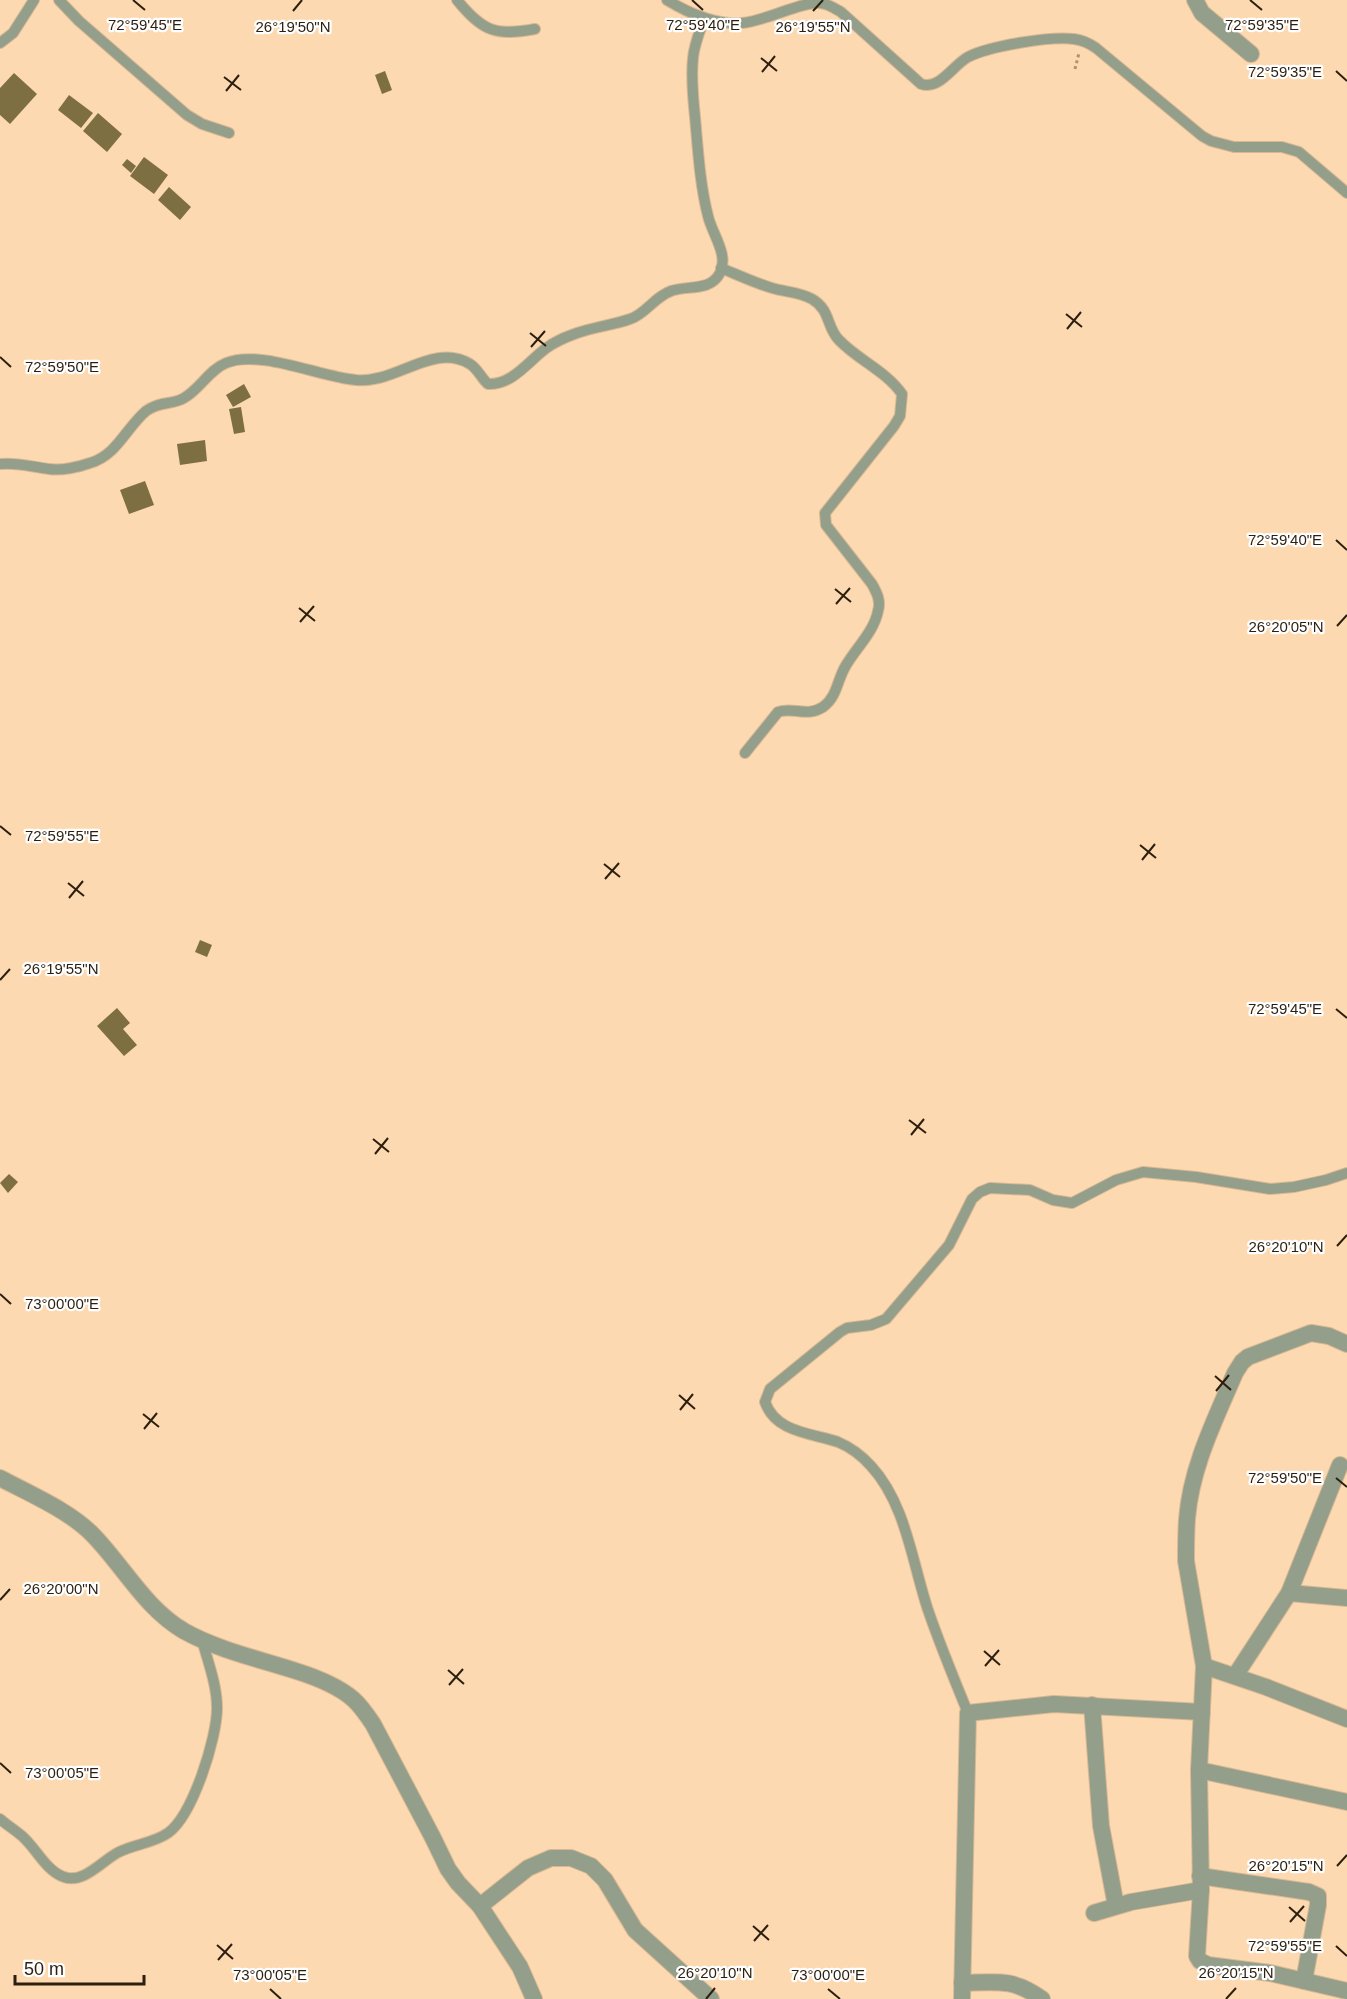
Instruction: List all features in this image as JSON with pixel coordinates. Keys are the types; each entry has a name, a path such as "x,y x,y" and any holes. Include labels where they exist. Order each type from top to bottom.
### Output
{"street":[{"path":"1195,0 1202,13 1251,54"},
{"path":"1347,1344 1311,1333 1248,1357 1242,1362 1235,1373 1195,1475 1187,1518 1186,1561 1204,1666 1199,1770 1201,1883 1196,1951 1200,1961 1208,1965 1270,1973 1347,1991"},
{"path":"1235,1676 1289,1593 1340,1465"},
{"path":"0,1478 76,1521 93,1535 155,1609 183,1630 202,1640 312,1676 332,1685 362,1707 448,1869 480,1906 520,1967 534,1999"},
{"path":"1289,1593 1347,1598"},
{"path":"1204,1666 1346,1717"},
{"path":"1042,1999 1023,1986 1014,1984 962,1991 968,1713 1054,1704 1202,1712"},
{"path":"1092,1705 1101,1826 1116,1906"},
{"path":"1199,1770 1347,1802"},
{"path":"480,1906 528,1868 551,1858 571,1858 591,1866 605,1880 635,1930 711,1999"},
{"path":"1094,1913 1201,1883 1309,1892 1318,1896 1318,1905 1304,1980"}],"lane":[{"path":"0,43 14,33 34,0"},
{"path":"59,0 186,115 202,124 229,133"},
{"path":"457,0 466,11 490,29 510,33 535,29"},
{"path":"667,0 704,19 741,23 761,20 809,4 819,3 830,6 841,12 917,81 928,86 938,82 964,60 976,54 1009,45 1052,39 1077,39 1096,48 1202,136 1211,141 1234,147 1282,147 1299,152 1347,193"},
{"path":"0,464 24,464 57,470 90,464 109,453 146,412 162,403 184,398 216,369 226,363 240,360 268,362 356,380 380,379 426,360 454,358 463,360 474,367 489,384 499,383 520,371 544,349 558,340 582,331 631,319 640,314 659,296 680,288 695,288 707,284 714,279 721,268 722,254 712,232 706,208 694,101 692,60 704,19"},
{"path":"721,268 771,288 811,298 827,313 837,338 889,380 902,394 900,416 894,426 828,507 825,518 826,525 872,584 878,595 878,614 872,627 845,666 832,698 823,707 811,713 785,709 778,712 745,753"},
{"path":"968,1713 929,1612 901,1517 879,1475 850,1448 838,1442 796,1430 773,1417 765,1402 770,1389 840,1332 847,1328 871,1325 886,1319 949,1245 972,1200 980,1192 990,1188 1030,1190 1053,1200 1072,1203 1116,1180 1143,1172 1196,1177 1270,1189 1294,1187 1347,1173"},
{"path":"0,1819 22,1836 56,1873 66,1878 84,1875 125,1849 157,1839 177,1825 200,1780 217,1722 216,1691 202,1640"}],"building":[{"path":"385,71 392,90 382,94 375,75"},
{"path":"14,73 37,94 10,124 0,115 0,88"},
{"path":"69,95 93,113 81,128 58,110"},
{"path":"98,113 122,134 107,152 83,131"},
{"path":"144,157 168,175 154,194 130,176"},
{"path":"127,159 136,166 131,173 122,165"},
{"path":"169,187 191,207 180,220 158,200"},
{"path":"244,384 251,397 233,407 226,395"},
{"path":"241,407 245,432 234,434 229,409"},
{"path":"205,440 207,461 180,465 177,444"},
{"path":"145,481 154,505 129,514 120,490"},
{"path":"200,940 212,945 207,957 195,952"},
{"path":"117,1008 130,1023 123,1029 137,1045 124,1056 97,1026"},
{"path":"9,1174 18,1182 8,1193 0,1183"}]}
